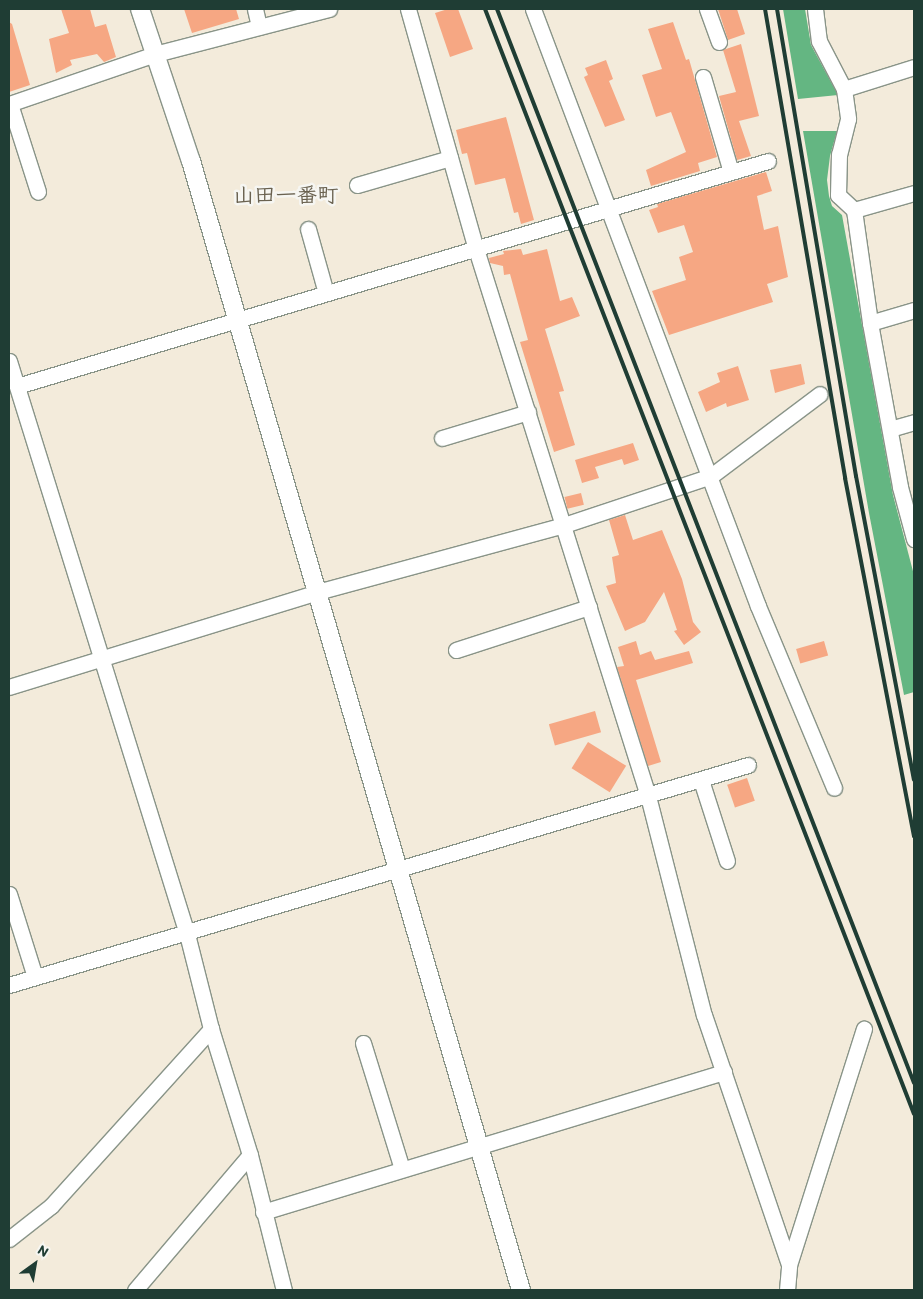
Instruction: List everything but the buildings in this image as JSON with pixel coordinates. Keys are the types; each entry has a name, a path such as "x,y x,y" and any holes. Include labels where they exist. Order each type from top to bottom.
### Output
{"street":[{"path":"140,9 191,162 520,1290"},
{"path":"255,9 260,27"},
{"path":"38,192 9,104 155,54 328,9"},
{"path":"408,9 476,249 648,796 704,1015 789,1265"},
{"path":"533,9 711,476 758,606 834,788"},
{"path":"708,9 719,42"},
{"path":"815,9 819,41 844,90 848,119 836,176 838,195 854,210 870,323 900,487 914,539"},
{"path":"844,90 914,67"},
{"path":"703,77 731,172"},
{"path":"357,185 450,158"},
{"path":"17,386 768,161"},
{"path":"854,210 914,193"},
{"path":"308,229 326,293"},
{"path":"870,323 914,310"},
{"path":"9,361 104,658 187,934 211,1029 250,1155 284,1290"},
{"path":"9,687 317,592 564,525 711,476 820,394"},
{"path":"442,438 528,412"},
{"path":"890,428 914,422"},
{"path":"456,650 589,607"},
{"path":"9,985 187,934 748,765"},
{"path":"701,780 726,861"},
{"path":"9,894 35,977"},
{"path":"9,1239 51,1206 211,1029"},
{"path":"787,1290 789,1265 864,1029"},
{"path":"362,1043 402,1169"},
{"path":"264,1212 724,1072"},
{"path":"135,1290 250,1155"}],"green space":[{"path":"783,9 805,9 811,45 838,95 798,99"},
{"path":"803,131 837,131 830,156 827,180 829,196 832,206 842,215 893,495 914,575 914,692 904,695 869,513"}],"railway":[{"path":"485,9 914,1114"},
{"path":"497,9 914,1083"},
{"path":"765,9 845,478 914,836"},
{"path":"777,9 856,476 914,779"}],"district":[{"name":"山田一番町","path":"286,195"}]}
